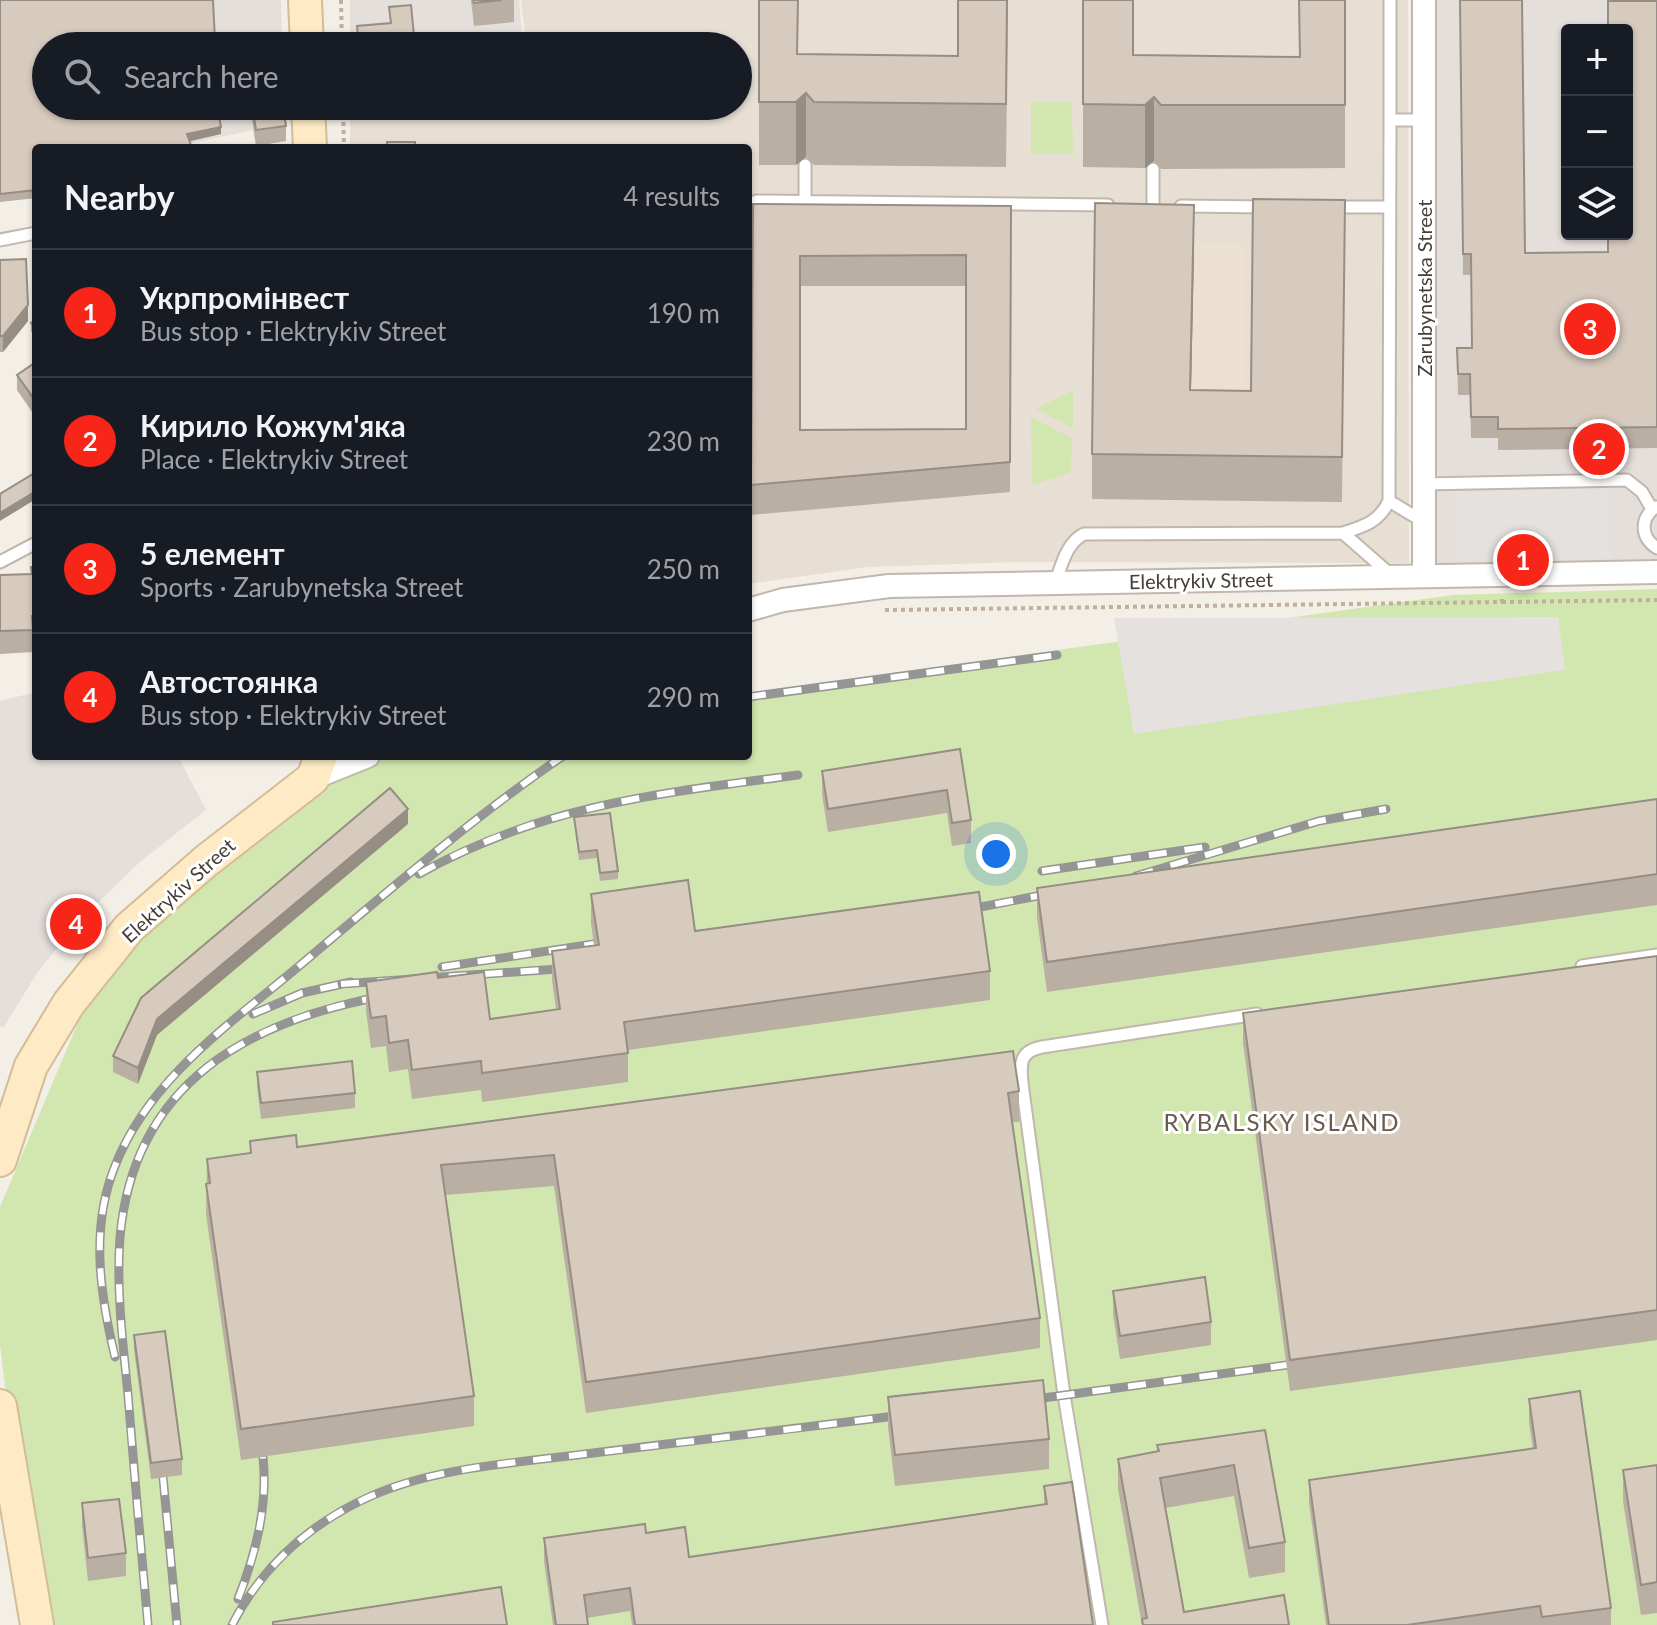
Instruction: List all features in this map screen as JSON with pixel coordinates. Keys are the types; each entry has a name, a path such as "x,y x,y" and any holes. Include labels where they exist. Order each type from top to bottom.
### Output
{"street":[{"path":"305,0 306,32"},
{"name":"Zarubynetska Street","path":"1424,0 1424,576"},
{"path":"309,120 310,144"},
{"name":"Elektrykiv Street","path":"752,609 783,600 889,586 1657,572"},
{"name":"Elektrykiv Street","path":"0,1160 31,1066 69,1003 129,928 317,767 349,760"},
{"path":"0,1406 37,1625"}],"lane":[{"path":"1055,583 1066,553 1076,538 1084,534 1343,533 1372,523 1383,514 1389,501 1390,0"},
{"path":"1390,120 1424,120"},
{"path":"805,165 805,202"},
{"path":"1153,169 1153,206"},
{"path":"756,201 1122,205"},
{"path":"1138,206 1278,207"},
{"path":"1325,207 1388,207"},
{"path":"0,240 32,234"},
{"path":"1424,484 1627,480 1642,492 1654,508 1643,526 1645,536 1657,548"},
{"path":"1389,501 1424,522"},
{"path":"1343,533 1392,576"},
{"path":"0,562 32,545"},
{"path":"1562,969 1657,955"},
{"path":"1102,1625 1064,1395 1022,1083 1022,1058 1035,1048 1263,1014"}],"path":[{"path":"341,0 342,32"},
{"path":"343,120 344,144"},
{"path":"1502,575 1502,602"},
{"path":"877,611 1657,600"}],"shaded area":[{"path":"0,0 281,0 282,32 32,32 32,120 285,120 286,141 256,144 253,130 188,144 35,144"},
{"path":"350,0 519,0 522,32 350,32"},
{"path":"521,0 1408,0 1409,563 1020,562 868,567 752,583 752,144 350,144 350,120 752,120 752,32 524,32"},
{"path":"1436,0 1657,0 1657,566 1433,570"},
{"path":"1195,243 1245,244 1244,436 1093,432 1194,249"},
{"path":"1609,488 1610,558 1456,561 1455,490"},
{"path":"1558,617 1565,670 1134,734 1114,618"},
{"path":"32,693 32,760 180,760 206,810 141,861 76,924 37,973 4,1027 0,1027 0,701"}],"green space":[{"path":"1031,102 1072,102 1073,154 1031,154"},
{"path":"1073,390 1073,428 1036,409"},
{"path":"1031,417 1072,438 1071,472 1032,485"},
{"path":"1657,589 1657,1625 35,1625 0,1345 0,1207 94,985 333,760 752,760 752,692 1453,595"}],"building":[{"path":"0,0 213,0 215,32 32,32 32,120 220,120 221,127 187,134 191,144 32,144 32,190 0,194"},
{"path":"473,0 502,0 474,3"},
{"path":"759,0 798,0 797,54 958,56 958,0 1007,0 1006,104 814,102 806,93 796,102 759,102"},
{"path":"1083,0 1133,0 1133,55 1300,57 1299,0 1345,0 1345,105 1161,105 1154,97 1145,105 1083,104"},
{"path":"1460,0 1522,0 1525,253 1608,252 1608,240 1633,240 1633,24 1608,24 1608,1 1657,1 1657,427 1498,429 1498,417 1471,417 1470,374 1458,374 1457,348 1472,348 1471,254 1463,254"},
{"path":"411,5 414,32 358,32 357,26 391,23 389,7"},
{"path":"254,120 285,120 286,126 256,130"},
{"path":"387,142 415,142 415,144"},
{"path":"1253,199 1345,200 1342,457 1092,454 1095,203 1194,205 1190,390 1251,391"},
{"path":"753,204 1011,206 1010,462 752,485","holes":["966,255 966,429 800,430 800,256"]},
{"path":"26,259 28,305 0,336 0,260"},
{"path":"32,365 32,396 17,375"},
{"path":"32,475 32,493 0,513 0,494"},
{"path":"32,574 32,630 0,631 0,575"},
{"path":"960,749 971,820 952,823 947,790 828,809 822,771"},
{"path":"390,788 408,809 157,1019 138,1068 113,1056 141,998"},
{"path":"1657,799 1657,874 1047,962 1037,888"},
{"path":"610,813 618,871 600,873 597,850 579,852 574,817"},
{"path":"688,880 695,931 979,892 990,971 624,1022 628,1053 482,1073 481,1061 412,1070 408,1040 389,1043 386,1016 371,1018 366,982 437,972 438,978 484,972 490,1019 560,1009 552,951 599,945 591,894"},
{"path":"1657,956 1657,1310 1290,1360 1243,1013"},
{"path":"1013,1051 1019,1091 1008,1093 1040,1318 586,1382 554,1155 441,1165 474,1396 241,1429 206,1184 210,1183 207,1159 251,1153 250,1141 296,1135 297,1147"},
{"path":"352,1061 355,1093 261,1103 257,1072"},
{"path":"1205,1277 1211,1322 1120,1336 1113,1291"},
{"path":"165,1331 182,1459 151,1463 134,1335"},
{"path":"1043,1380 1049,1439 895,1455 888,1397"},
{"path":"1580,1391 1611,1608 1542,1617 1540,1606 1407,1625 1329,1625 1309,1480 1536,1448 1529,1399"},
{"path":"1265,1430 1285,1542 1249,1548 1234,1465 1160,1478 1184,1612 1284,1595 1289,1625 1143,1625 1142,1619 1147,1618 1118,1459 1159,1451 1157,1445"},
{"path":"1657,1465 1657,1582 1641,1585 1623,1470"},
{"path":"1072,1482 1093,1625 635,1625 630,1588 584,1595 588,1625 556,1625 544,1538 645,1524 646,1533 685,1527 689,1557 1047,1504 1044,1486"},
{"path":"119,1499 126,1553 88,1558 82,1503"},
{"path":"501,1587 507,1625 273,1625 273,1622"}],"railway":[{"path":"752,696 1057,655"},
{"path":"115,1357 102,1285 102,1213 115,1166 131,1133 151,1103 174,1075 227,1025 435,853 557,760"},
{"path":"419,874 465,851 557,817 650,796 798,775"},
{"path":"1136,876 1319,821 1386,809"},
{"path":"1042,871 1205,847"},
{"path":"960,911 1058,892"},
{"path":"442,967 594,944"},
{"path":"341,984 572,968"},
{"path":"253,1014 302,993 351,982"},
{"path":"148,1625 119,1297 120,1237 130,1183 148,1137 175,1098 208,1067 246,1041 290,1021 389,995"},
{"path":"1021,1401 1287,1365"},
{"path":"232,1625 258,1584 290,1548 328,1519 396,1486 449,1472 504,1464 910,1414"},
{"path":"238,1599 259,1529 264,1493 263,1457"},
{"path":"163,1477 177,1625"}],"place":[{"name":"5 елемент","path":"1590,329"},
{"name":"Кирило Кожум'яка","path":"1599,449"},
{"name":"Укрпромінвест","path":"1523,560"},
{"name":"Автостоянка","path":"76,924"}],"district":[{"name":"RYBALSKY ISLAND","path":"1282,1121"}]}
